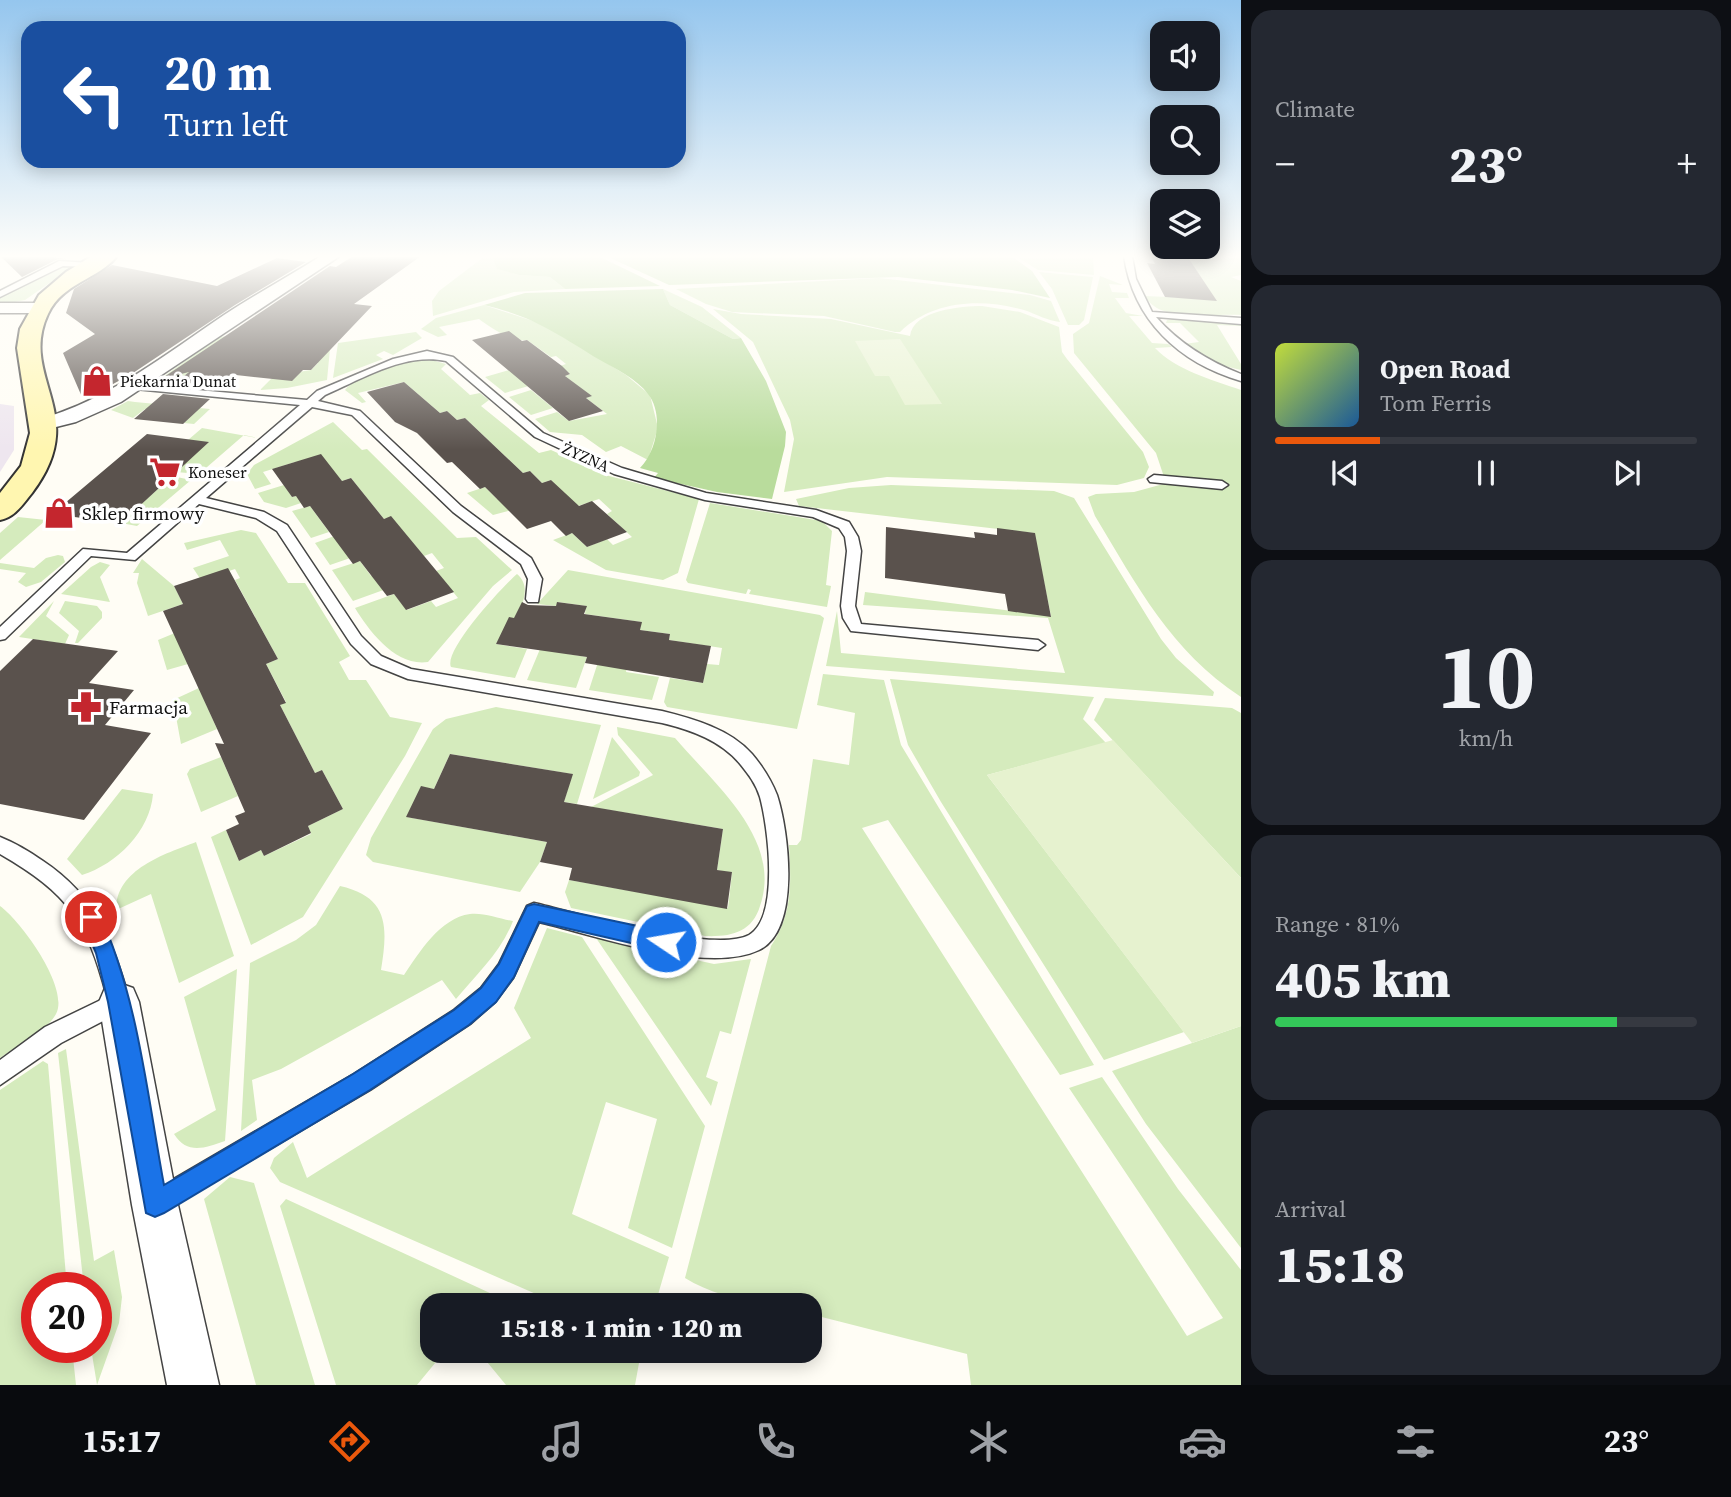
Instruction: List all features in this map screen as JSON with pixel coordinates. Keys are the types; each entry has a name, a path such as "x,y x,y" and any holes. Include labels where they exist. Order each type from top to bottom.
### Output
{"street":[{"path":"0,511 10,489 42,450 44,424 29,345 36,321"},
{"path":"44,424 84,414 135,386 229,321"},
{"path":"119,1002 155,1205 193,1385"}],"lane":[{"path":"1154,321 1186,353 1210,367 1241,379"},
{"name":"ŻYZNA","path":"0,635 88,552 130,557 307,404 331,388 397,361 419,355 442,356 539,435 618,471 705,496 816,514 844,525 856,548 848,609 851,623 856,628 1038,645"},
{"path":"135,386 349,410 378,432 457,509 526,561 533,570 536,581 533,599"},
{"path":"1154,479 1222,485"},
{"path":"155,1205 362,1082 461,1017 488,995 506,971 534,912 693,947 713,950 744,946 764,936 774,915 778,873 771,806 762,782 745,757 724,742 692,726 662,717 450,683 390,667 365,652 282,528 260,515 197,500"},
{"path":"0,845 48,872 76,897 91,917 106,953 119,1002 53,1035 0,1074"}],"shaded area":[{"path":"0,404 14,406 14,450 0,472"}],"green space":[{"path":"432,321 471,321 439,327 447,335 438,337 421,329"},
{"path":"482,321 532,321 545,325 626,375 650,395 658,428 648,460 621,446 606,452 582,435 550,432 535,419 557,412 569,421 607,414 586,398 591,396 565,376 570,374 560,366 566,364 556,356 551,357 527,340 502,334"},
{"path":"531,321 699,321 733,339 741,338 766,381 786,432 772,499 717,492 654,478 658,473 640,468 651,452 656,432 656,412 648,394 626,375"},
{"path":"699,321 719,321 741,338 733,339"},
{"path":"727,321 839,321 910,336 913,327 919,321 1042,321 1059,327 1062,352 1143,452 1149,467 1144,478 1117,485 887,477 784,492 794,439 790,420 753,342"},
{"path":"845,321 914,321 900,332"},
{"path":"1066,321 1083,321 1079,325 1068,325"},
{"path":"1090,321 1133,321 1152,343 1168,344 1172,347 1155,348 1173,362 1195,374 1241,390 1241,697 1216,679 1175,638 1141,592 1095,516 1088,497 1185,482 1183,477 1164,477 1156,453 1074,353 1073,334"},
{"path":"1167,321 1195,321 1241,324 1217,325 1241,364 1241,370 1212,363 1184,344 1199,342 1180,323 1166,323"},
{"path":"416,332 422,338 393,355 384,351 376,355 383,359 333,378 338,343"},
{"path":"235,334 330,349 327,380 260,390 274,376 311,370 318,363 284,359 206,384 163,377 217,338"},
{"path":"900,339 942,404 905,405 889,376 875,376 855,341"},
{"path":"424,358 446,364 441,369 470,395 480,393 489,400 481,406 539,453 551,450 609,476 699,499 678,573 663,580 606,570 553,540 572,533 587,547 607,539 613,545 632,537 607,514 612,511 599,499 575,507 551,480 542,483 530,471 523,473 465,418 457,420 447,411 440,413 404,382 358,393 366,402 362,403 345,390 370,374"},
{"path":"519,367 532,385 505,393 485,377"},
{"path":"531,390 553,408 531,415 509,397"},
{"path":"128,401 210,409 194,424 184,423 193,414 145,409 133,418 111,410"},
{"path":"333,422 362,450 367,449 457,538 476,537 512,570 493,586 428,662 405,659 385,646 355,608 394,594 407,610 431,601 436,607 458,598 436,571 444,568 432,553 424,556 391,517 384,519 351,478 342,481 295,462 263,472 271,484 255,489 247,474 254,465"},
{"path":"202,428 244,435 199,474 176,472 188,440"},
{"path":"172,476 191,480 137,526 121,523"},
{"path":"284,485 292,497 302,494 307,501 286,508 264,502 258,493"},
{"path":"891,485 1054,491 1074,498 1161,639 1176,658 1214,692 1213,696 826,666 837,611 841,653 1065,673 1048,618 863,605 865,592 1051,616 1034,533 799,506 796,499 849,488"},
{"path":"485,487 497,499 506,496 512,510 493,515 467,493"},
{"path":"710,503 822,521 832,531 826,585 831,586 827,607 749,594 751,590 748,589 746,594 688,583 686,580"},
{"path":"310,506 329,532 311,538 292,511"},
{"path":"18,517 46,520 0,560 0,533"},
{"path":"241,530 256,533 288,583 305,583 350,656 339,662 349,680 366,680 390,717 422,723 405,756 303,917 251,945 211,837 226,830 239,861 261,850 264,856 311,834 308,826 343,809 322,770 315,773 280,705 286,702 266,664 278,659 235,580 240,578 235,569 201,580 193,568 229,556 220,540 187,550 184,543"},
{"path":"340,534 356,556 330,565 315,543"},
{"path":"63,556 65,562 41,582 26,587 18,582 26,573 0,569 0,563 34,568 46,558"},
{"path":"142,559 174,586 183,604 148,616 137,583 139,573 133,573"},
{"path":"360,561 371,576 379,573 389,588 353,601 332,570"},
{"path":"100,562 110,565 100,577 110,602 61,594 91,567"},
{"path":"568,570 820,615 824,618 797,729 667,707 664,702 670,678 703,683 707,664 719,665 722,648 669,640 670,634 640,630 641,622 585,614 586,606 558,602 556,606 537,604"},
{"path":"517,574 525,590 523,600 514,619 496,644 527,649 515,678 451,667 451,659 464,634"},
{"path":"54,601 46,616 69,635 65,644 19,637"},
{"path":"65,601 97,606 102,612 102,618 78,643 75,643 79,631 59,613"},
{"path":"187,628 202,660 167,670 158,640"},
{"path":"543,642 568,654 587,657 576,688 527,680"},
{"path":"599,659 628,664 626,672 659,677 652,700 589,690"},
{"path":"823,674 884,680 901,745 1094,1065 1060,1075 888,820 862,828 1187,1336 1223,1318 1069,1088 1102,1077 1178,1189 1241,1270 1241,1385 971,1385 967,1354 822,1317 822,1293 717,1293 685,1278 771,946 787,910 790,885 789,845 797,845 801,840 813,759 849,765 855,713 817,705"},
{"path":"890,679 1094,697 1083,719 1106,743 987,775 1184,1032 1104,1060 908,745"},
{"path":"199,688 217,729 181,744 173,700"},
{"path":"1105,698 1232,708 1241,713 1241,878 1094,720"},
{"path":"496,707 601,725 577,804 564,802 572,774 450,754 434,789 421,787 407,817 547,842 540,862 520,892 373,862 366,855 371,838 433,729 446,719"},
{"path":"617,727 675,738 741,814 762,858 765,881 760,906 746,928 723,936 705,936 571,908 565,892 569,880 728,908 732,873 717,870 723,829 591,807 653,775 618,735"},
{"path":"612,737 640,772 639,776 593,799"},
{"path":"1113,740 1241,878 1241,1026 1192,1043 987,775"},
{"path":"221,757 238,796 201,812 187,774 190,769"},
{"path":"122,789 153,794 146,821 130,844 119,854 82,875 67,859"},
{"path":"196,842 234,956 179,983 151,894 116,910 118,896 133,874 157,858"},
{"path":"340,886 356,891 376,906 384,927 381,970 404,975 431,938 459,917 480,914 513,921 495,953 456,999 442,980 281,1069 252,1080 257,1120 241,1131 250,963 296,940 316,925"},
{"path":"0,906 20,926 41,956 56,988 58,1003 56,1014 45,1027 0,1058"},
{"path":"547,928 582,937 705,1126 672,1248 628,1228 657,1119 606,1102 572,1214 669,1257 658,1293 534,1293 280,1182 270,1168 274,1158 293,1142 307,1178 531,1038 514,1008"},
{"path":"596,938 714,964 751,959 731,1034 720,1031 706,1077 718,1082 711,1106"},
{"path":"237,969 225,1141 204,1147 191,1147 179,1141 174,1134 216,1110 184,997"},
{"path":"1241,1026 1241,1248 1146,1124 1112,1071"},
{"path":"66,1049 94,1261 114,1250 122,1297 119,1323 112,1343 112,1272 82,1272 58,1053"},
{"path":"43,1061 48,1064 66,1272 21,1272 21,1363 74,1363 76,1385 0,1385 0,1090"},
{"path":"230,1177 254,1183 315,1385 256,1385 204,1199"},
{"path":"286,1199 490,1293 420,1293 420,1363 435,1363 417,1385 336,1385 280,1206"},
{"path":"93,1363 105,1363 97,1385"},
{"path":"488,1363 639,1363 635,1385 506,1385"}],"building":[{"path":"77,321 212,321 133,373 95,394 82,397 63,353 95,334"},
{"path":"248,321 358,321 311,370 303,370 292,381 236,375 221,390 173,385 189,372 161,379"},
{"path":"509,331 522,341 527,340 562,366 570,374 565,376 592,396 586,398 603,411 569,421 472,340"},
{"path":"404,382 440,413 447,411 457,420 465,418 523,473 530,471 542,483 551,480 579,506 592,501 627,532 587,547 572,533 566,536 551,521 527,529 485,487 480,489 452,462 447,463 417,433 395,422 367,392"},
{"path":"163,394 210,399 183,424 134,419"},
{"path":"147,434 209,442 133,512 109,509 97,520 52,514"},
{"path":"321,454 342,481 351,478 384,519 391,516 454,592 406,610 394,594 387,596 360,561 353,564 310,506 304,508 296,496 292,497 272,469"},
{"path":"886,527 975,538 974,532 997,535 997,528 1035,533 1051,617 1008,611 1005,594 885,578"},
{"path":"228,568 278,659 266,664 286,703 280,705 315,773 322,770 343,809 308,826 311,833 264,856 261,850 239,861 226,830 239,824 235,816 245,812 215,743 224,744 163,611 183,604 174,586"},
{"path":"522,602 528,605 556,606 557,602 587,606 584,614 642,622 640,630 670,634 669,640 711,646 703,683 585,663 587,657 496,644 509,617 514,618"},
{"path":"33,639 118,651 89,683 134,690 105,725 151,733 84,820 0,804 0,671"},
{"path":"450,754 573,774 564,802 723,829 717,870 732,872 727,909 569,880 572,868 540,862 547,842 406,817 421,786 434,789"}],"place":[{"name":"Piekarnia Dunat","path":"97,381"},
{"name":"Koneser","path":"165,472"},
{"name":"Sklep firmowy","path":"59,513"},
{"name":"Farmacja","path":"86,707"}],"route":[{"path":"91,917 106,953 119,1002 155,1205 362,1082 461,1017 488,995 506,971 534,912 666,942"}]}
